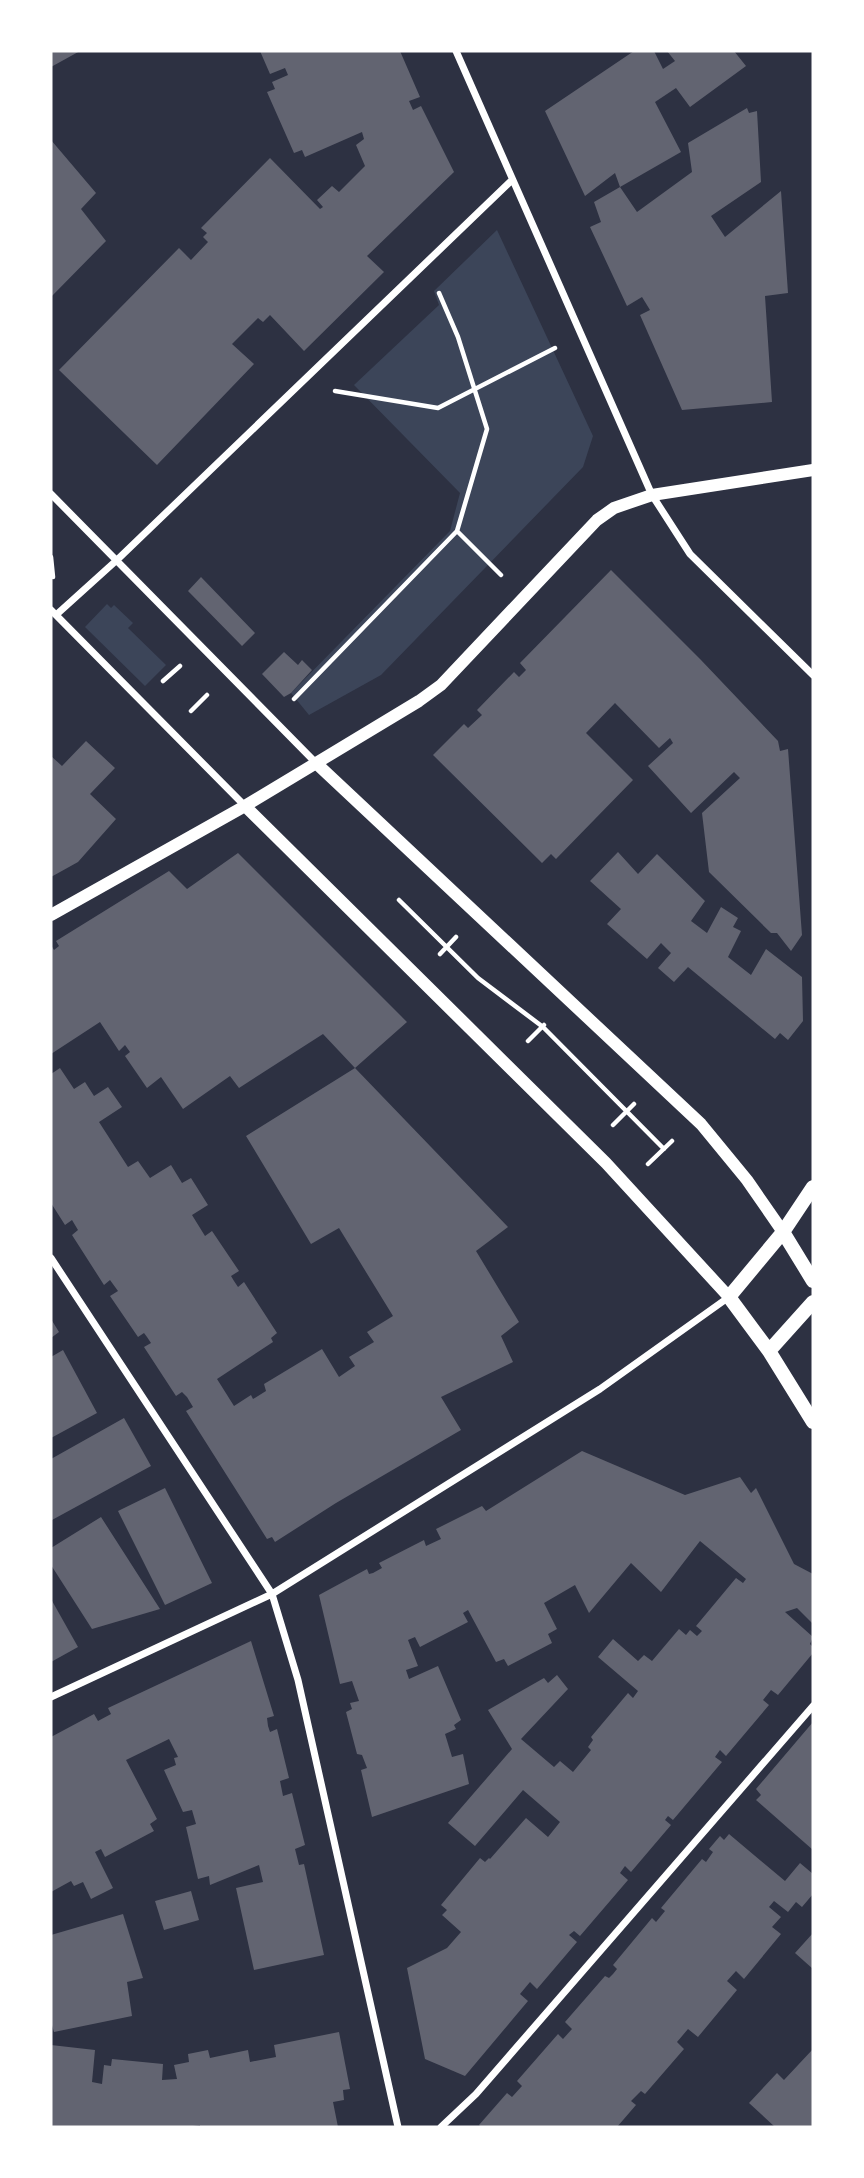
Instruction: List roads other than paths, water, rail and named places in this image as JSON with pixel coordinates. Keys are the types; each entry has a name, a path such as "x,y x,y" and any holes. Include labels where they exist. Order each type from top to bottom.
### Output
{"main road":[{"path":"813,1187 783,1232 729,1297 769,1351 813,1422"},
{"path":"783,1232 813,1281"},
{"path":"769,1351 813,1302"}],"street":[{"path":"456,51 652,495 690,554 813,675"},
{"path":"51,1697 272,1594 600,1389 729,1297 590,1148 53,613 118,559 512,180"},
{"path":"51,915 245,806 419,701 441,685 597,520 614,508 652,495 813,470"},
{"path":"51,494 118,559 316,763 695,1118 747,1180 783,1232"},
{"path":"51,1258 272,1594 298,1680 398,2127"},
{"path":"441,2127 476,2094 813,1706"}]}
